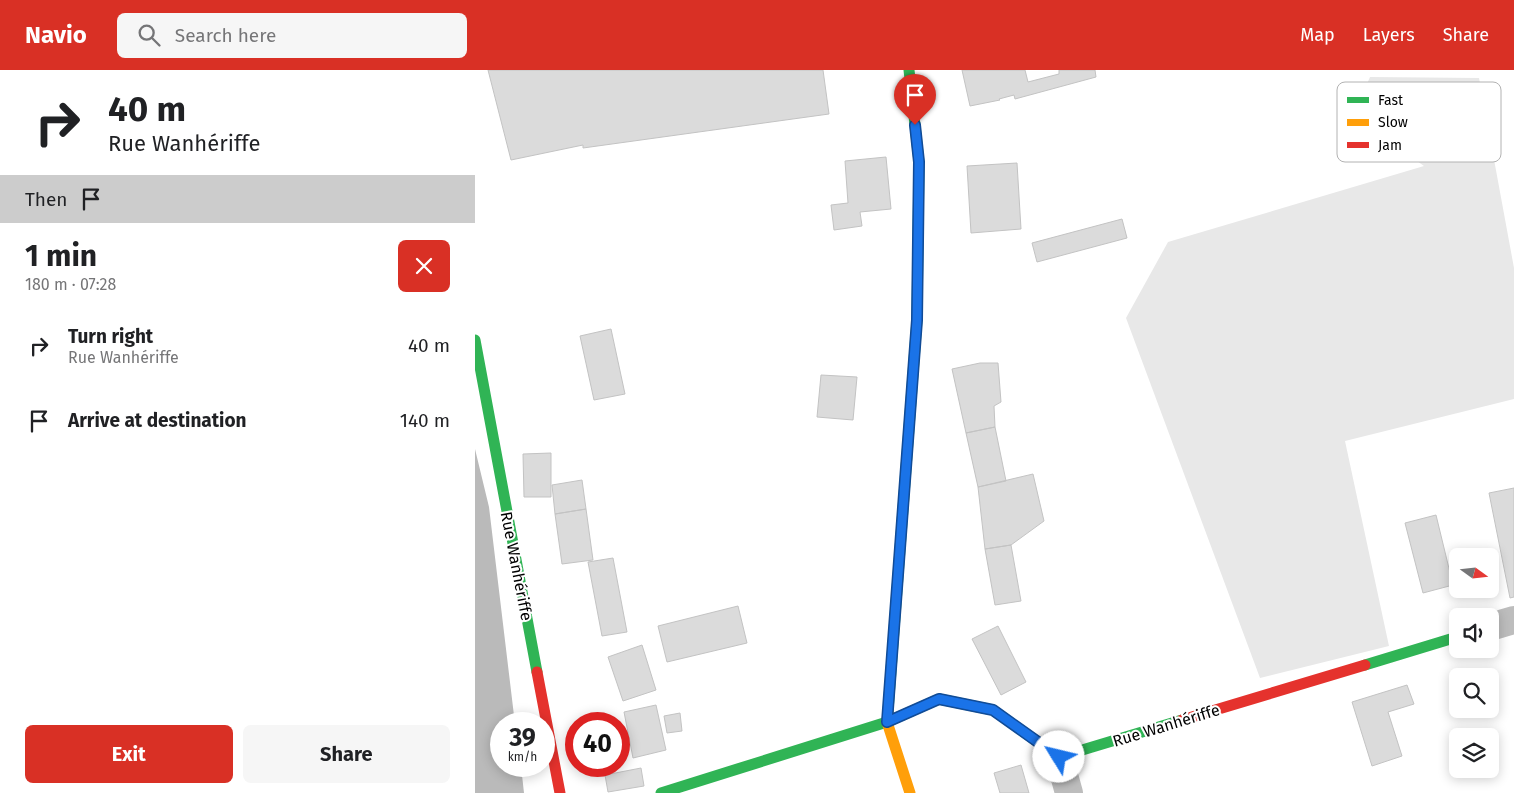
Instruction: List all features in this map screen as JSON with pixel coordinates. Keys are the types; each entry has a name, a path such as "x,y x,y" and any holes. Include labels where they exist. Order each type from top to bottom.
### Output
{"street":[{"path":"909,70 919,162 917,320 887,722 909,793"},
{"name":"Rue Wanhériffe","path":"475,340 559,793"},
{"path":"1499,625 1514,620"},
{"name":"Rue Wanhériffe","path":"1059,757 1449,639"},
{"path":"661,793 887,722 939,699 993,710 1059,757 1069,793"}],"shaded area":[{"path":"1370,77 1479,78 1480,82 1368,82"},
{"path":"1418,162 1494,162 1514,268 1514,399 1345,441 1389,646 1260,678 1126,318 1168,242 1424,166"},
{"path":"475,449 489,507 514,712 490,712 490,777 522,777 524,793 475,793"}],"building":[{"path":"488,70 823,70 829,114 583,148 583,145 511,160"},
{"path":"962,70 1025,70 1028,82 1059,74 1059,70 1095,70 1096,77 1015,99 1014,95 970,106"},
{"path":"886,157 891,209 860,212 862,226 834,230 831,205 848,203 845,161"},
{"path":"1017,163 1021,229 971,233 967,166"},
{"path":"1122,219 1127,238 1037,262 1032,243"},
{"path":"611,329 625,394 594,400 580,336"},
{"path":"980,363 998,363 1001,402 994,406 995,427 966,433 952,369"},
{"path":"821,375 857,377 853,420 817,417"},
{"path":"995,427 1006,481 978,487 966,433"},
{"path":"551,453 551,497 524,497 523,454"},
{"path":"1033,474 1044,521 1011,545 985,549 978,487"},
{"path":"582,480 586,509 555,514 552,485"},
{"path":"1514,488 1514,597 1510,598 1489,493"},
{"path":"586,509 593,560 562,564 555,514"},
{"path":"1436,515 1449,569 1449,586 1423,593 1405,523"},
{"path":"1011,545 1021,601 995,605 985,549"},
{"path":"613,558 627,632 602,636 588,562"},
{"path":"738,606 747,643 667,662 658,626"},
{"path":"998,626 1026,682 1001,695 972,639"},
{"path":"642,645 656,690 623,701 608,657"},
{"path":"1407,685 1414,704 1388,712 1402,756 1372,766 1352,702"},
{"path":"656,705 666,750 633,758 630,743 630,712 624,712"},
{"path":"680,713 682,731 667,733 664,716"},
{"path":"1021,765 1029,793 1000,793 994,773"},
{"path":"641,768 644,786 608,792 605,777 630,777 630,770"}],"traffic: fast":[{"path":"888,711 917,320 919,162 909,70"},
{"path":"475,340 537,672"},
{"path":"1365,665 1449,639"},
{"path":"661,793 887,722 939,699 993,710 1059,757 1182,720"}],"traffic: slow":[{"path":"888,711 887,722 910,793"}],"traffic: jam":[{"path":"1182,720 1365,665"},
{"path":"537,672 560,793"}],"route":[{"path":"915,125 919,162 917,320 887,722 939,699 993,710 1059,757"}]}
